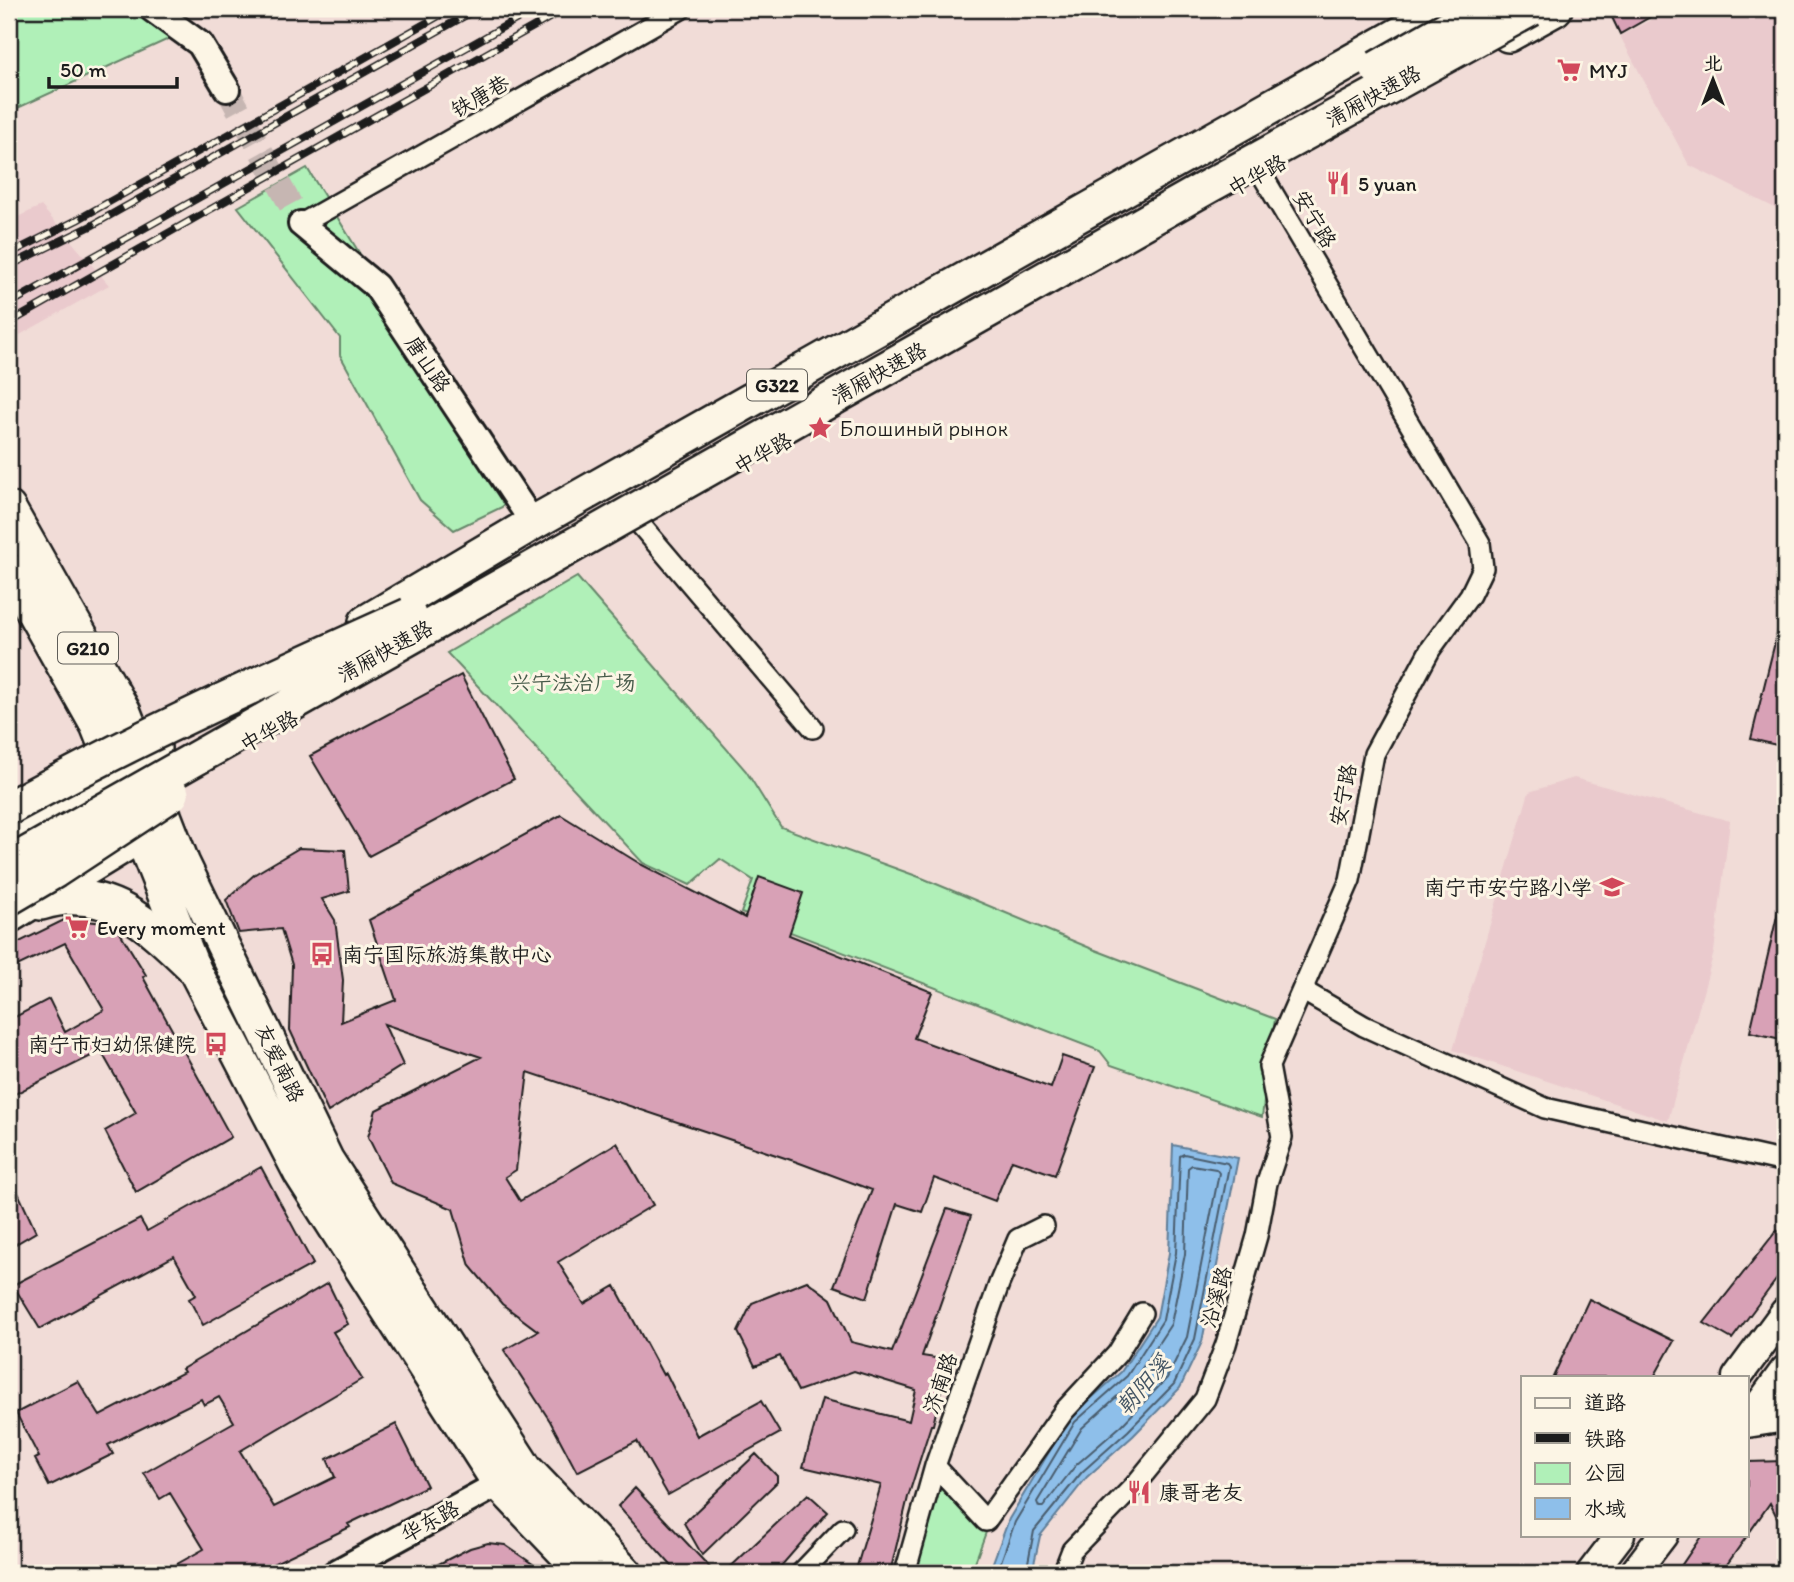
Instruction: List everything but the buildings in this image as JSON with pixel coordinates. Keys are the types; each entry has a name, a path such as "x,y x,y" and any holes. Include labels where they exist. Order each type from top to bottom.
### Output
{"highway":[{"name":"中华路","path":"9,827 120,756 1444,9"},
{"name":"清厢快速路","path":"9,864 432,615 1481,9"},
{"name":"清厢快速路","path":"9,843 432,615 1531,9"},
{"name":"中华路","path":"12,901 142,813 639,523 1555,9"},
{"path":"9,807 195,712 432,615"},
{"path":"12,901 432,615"},
{"path":"9,793 120,756"},
{"path":"12,901 87,897 128,912 158,933 193,967"}],"main road":[{"name":"友爱南路","path":"9,508 124,711 120,756"},
{"name":"友爱南路","path":"9,570 97,726 120,756 142,813 193,967 300,1173 512,1476 584,1573"},
{"name":"友爱南路","path":"142,813 183,863 327,1160 512,1476 626,1573"},
{"path":"1738,1376 1785,1312"},
{"path":"1748,1422 1785,1370"},
{"path":"1748,1423 1785,1417"},
{"path":"1591,1573 1618,1536"},
{"path":"1634,1573 1662,1536"}],"street":[{"name":"铁唐巷","path":"301,224 681,9"},
{"path":"168,12 200,44 227,89"},
{"name":"安宁路","path":"1261,173 1480,543 1483,568 1470,595 1430,650 1374,754 1349,880 1302,990"},
{"name":"唐山路","path":"301,224 376,286 533,523"},
{"path":"639,523 813,728"},
{"path":"1302,990 1364,1026 1545,1108 1785,1162"},
{"name":"沿溪路","path":"1063,1573 1072,1550 1135,1485 1205,1399 1234,1317 1258,1236 1267,1183 1282,1137 1269,1066 1302,990"},
{"name":"济南路","path":"905,1573 935,1466 999,1284 1018,1239 1044,1226"},
{"path":"935,1466 986,1521 1064,1411 1117,1354 1142,1313"},
{"name":"华东路","path":"335,1573 512,1476"},
{"path":"801,1573 843,1529"}],"shaded area":[{"path":"1671,9 1785,9 1785,213 1689,165 1620,36"},
{"path":"41,206 109,285 9,341 9,221"},
{"name":"南宁市安宁路小学","path":"1574,778 1730,821 1714,952 1668,1121 1453,1050 1529,792"}],"green space":[{"path":"9,9 137,9 173,37 9,112"},
{"path":"307,168 504,488 508,499 502,507 454,530 420,500 340,355 340,338 238,207"},
{"name":"兴宁法治广场","path":"577,577 746,771 781,827 922,878 1090,948 1275,1019 1262,1117 1111,1065 1100,1051 741,913 753,880 720,859 690,885 643,863 447,653"},
{"path":"945,1472 989,1524 971,1573 915,1573"}],"water":[{"name":"朝阳溪","path":"1173,1145 1238,1158 1202,1342 1180,1388 1133,1436 1087,1477 1040,1536 1032,1573 989,1573 1009,1519 1070,1417 1121,1372 1157,1317 1169,1253"}],"tunnel":[{"path":"227,89 301,224"}],"railway":[{"path":"9,254 77,220 451,9"},
{"path":"9,266 91,226 477,9"},
{"path":"9,304 535,9"},
{"path":"9,323 565,9"}],"place":[{"name":"MYJ","path":"1569,70"},
{"name":"5 yuan","path":"1338,183"},
{"name":"Блошиный рынок","path":"820,428"},
{"name":"南宁市安宁路小学","path":"1612,887"},
{"name":"Every moment","path":"77,927"},
{"name":"南宁国际旅游集散中心","path":"322,954"},
{"name":"南宁市妇幼保健院","path":"216,1044"},
{"name":"康哥老友","path":"1139,1492"}]}
